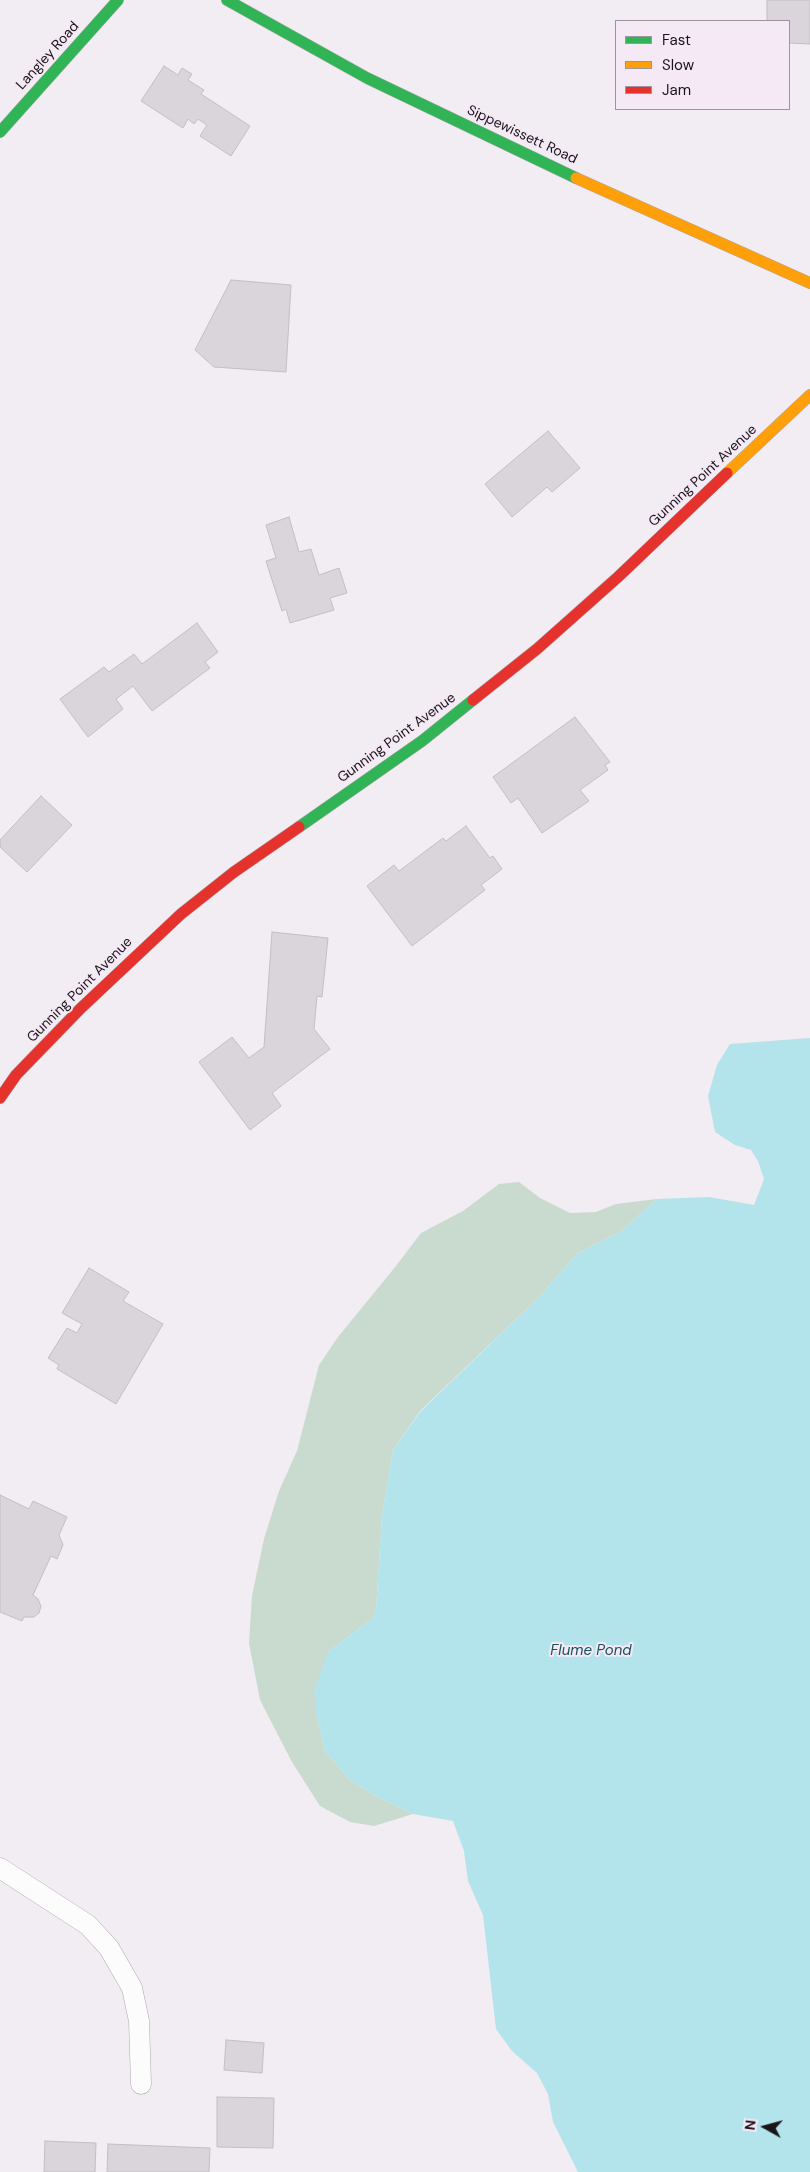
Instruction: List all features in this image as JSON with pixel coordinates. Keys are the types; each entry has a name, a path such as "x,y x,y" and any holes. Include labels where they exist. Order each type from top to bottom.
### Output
{"street":[{"name":"Langley Road","path":"0,132 118,0"},
{"name":"Sippewissett Road","path":"227,0 367,78 547,165 810,283"},
{"name":"Gunning Point Avenue","path":"0,1098 16,1075 67,1022 181,914 234,872 422,741 537,649 618,578 810,395"}],"lane":[{"path":"0,1868 88,1925 109,1948 132,1988 139,2021 140,2084"}],"green space":[{"path":"519,1182 540,1198 570,1213 596,1212 616,1204 657,1199 620,1232 578,1253 538,1298 420,1411 393,1450 382,1515 376,1609 373,1618 328,1652 317,1718 325,1751 349,1779 374,1795 413,1814 374,1826 350,1822 320,1806 292,1762 260,1700 249,1643 252,1596 264,1539 279,1491 297,1451 319,1365 338,1337 421,1233 463,1211 499,1184"}],"water":[{"name":"Flume Pond","path":"810,1038 810,2172 578,2172 553,2122 548,2094 537,2073 512,2051 496,2029 483,1915 468,1881 464,1851 453,1821 413,1814 374,1795 349,1779 325,1751 317,1718 314,1690 328,1652 373,1618 376,1609 382,1515 393,1450 420,1412 538,1298 578,1253 620,1232 657,1199 709,1197 754,1205 764,1179 758,1161 751,1150 735,1145 715,1132 708,1096 717,1065 730,1044"}],"building":[{"path":"767,0 810,0 810,44 790,43 790,20 767,20"},
{"path":"164,66 178,75 182,68 192,74 188,80 204,90 201,94 250,126 231,156 200,136 207,125 198,119 194,124 188,119 183,128 141,101"},
{"path":"231,280 291,285 286,372 214,367 195,350"},
{"path":"548,431 580,468 552,492 547,487 512,517 485,484"},
{"path":"289,517 299,552 311,549 319,575 339,568 347,593 330,598 334,610 290,623 286,609 282,611 266,561 276,558 266,525"},
{"path":"197,623 218,652 205,662 210,668 152,711 133,686 116,699 123,709 88,737 60,699 104,667 109,672 134,654 142,664"},
{"path":"575,717 610,762 605,765 608,770 580,790 589,801 542,833 518,798 511,803 493,777"},
{"path":"41,796 72,825 27,872 0,847 0,840"},
{"path":"466,826 490,858 493,856 502,869 481,885 485,890 412,946 367,886 394,865 399,871 443,838 446,841"},
{"path":"272,932 328,938 322,997 317,996 314,1029 330,1049 272,1093 281,1106 250,1130 199,1062 232,1037 249,1058 264,1047"},
{"path":"89,1268 129,1292 123,1301 163,1324 116,1404 57,1369 59,1365 48,1358 67,1328 77,1333 82,1324 62,1313"},
{"path":"0,1495 29,1509 33,1501 67,1517 59,1535 63,1545 57,1559 51,1556 33,1595 38,1599 41,1606 39,1613 34,1617 24,1617 22,1621 0,1612"},
{"path":"226,2040 264,2043 262,2073 224,2070"},
{"path":"217,2097 274,2098 273,2148 217,2147"},
{"path":"45,2141 96,2143 95,2172 44,2172"},
{"path":"108,2144 210,2148 209,2172 107,2172"}],"traffic: fast":[{"path":"0,132 118,0"},
{"path":"227,0 367,78 576,178"},
{"path":"299,827 422,741 473,700"}],"traffic: slow":[{"path":"576,178 810,283"},
{"path":"727,473 810,395"}],"traffic: jam":[{"path":"473,700 537,649 618,577 727,473"},
{"path":"0,1098 16,1075 80,1009 181,914 234,872 299,827"}]}
